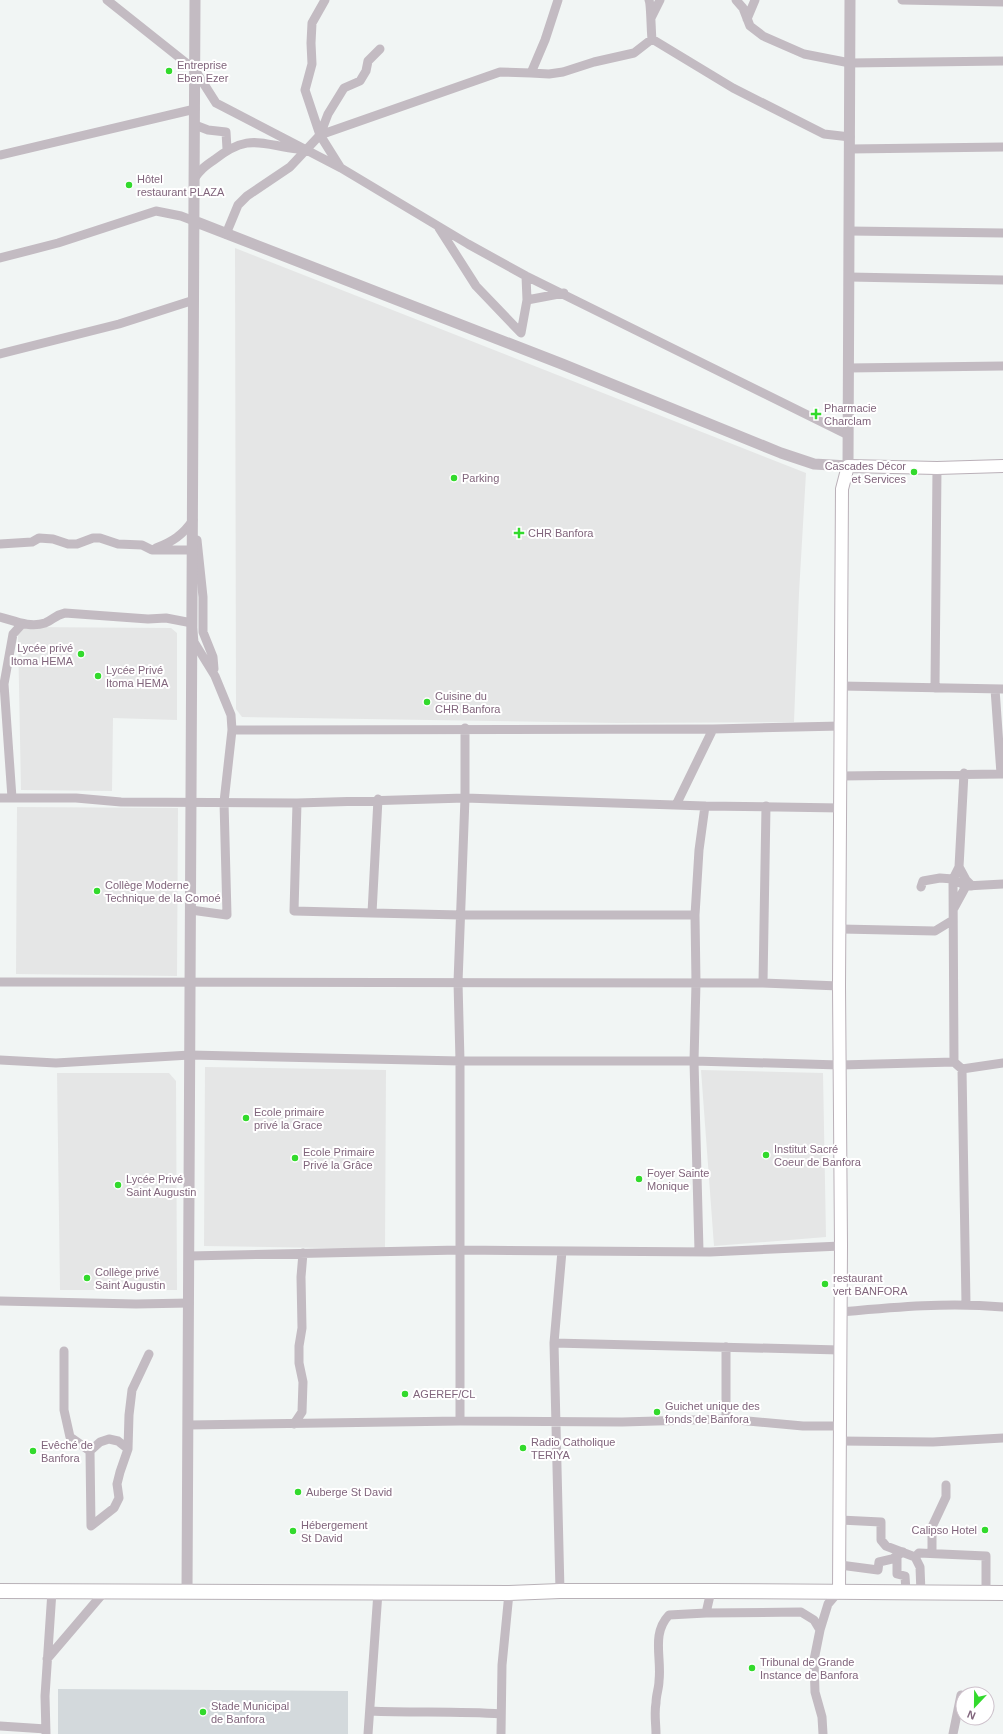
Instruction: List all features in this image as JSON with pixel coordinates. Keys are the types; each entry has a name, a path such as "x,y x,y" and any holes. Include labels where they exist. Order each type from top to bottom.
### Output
{"highway":[{"path":"0,1591 509,1593 560,1591 839,1591 1003,1593"}],"main road":[{"path":"839,1591 841,1246 839,986 841,929 840,776 842,489 848,466 937,468 1003,466"}],"street":[{"path":"107,0 195,70 216,103 341,168 438,227 526,276 564,293 848,435"},
{"path":"187,1592 195,0"},
{"path":"325,0 312,23 312,64 305,90 320,135 341,168"},
{"path":"531,73 545,40 558,0"},
{"path":"649,0 652,39"},
{"path":"650,22 660,0"},
{"path":"736,0 743,8 750,26 763,36 804,54 850,63 1003,61"},
{"path":"747,19 755,0"},
{"path":"0,258 58,243 156,211 181,216 562,364 781,453 814,464 848,466 850,0"},
{"path":"902,0 1003,1"},
{"path":"320,135 500,72 549,74 563,72 594,62 634,53 652,39"},
{"path":"652,39 733,88 824,134 850,137"},
{"path":"226,234 238,205 248,196 290,167 320,135 328,114 344,88 360,81 366,71 368,61 380,48"},
{"path":"0,155 195,109"},
{"path":"195,125 208,130 226,132 227,149"},
{"path":"194,179 200,169 227,149 238,144 256,141 305,150"},
{"path":"850,149 1003,147"},
{"path":"438,227 476,286 521,333"},
{"path":"849,231 1003,233"},
{"path":"522,349 521,333 527,300 526,276"},
{"path":"849,277 1003,280"},
{"path":"527,300 564,293"},
{"path":"0,354 119,324 194,300"},
{"path":"848,368 1003,366"},
{"path":"935,688 937,468"},
{"path":"152,550 177,538 186,531 193,516"},
{"path":"193,516 203,597 203,632 213,657 215,676"},
{"path":"0,544 32,542 39,538 53,539 68,544 76,544 93,538 100,538 118,544 142,545 152,550 192,550"},
{"path":"0,617 22,624 35,625 46,622 57,614 65,613 148,619 166,618 192,623"},
{"path":"191,910 227,914 224,802 232,730 231,714 215,676 194,642 192,623"},
{"path":"12,798 4,684 13,634 22,624"},
{"path":"840,776 884,774 925,776 1002,774 999,689 841,686"},
{"path":"232,730 465,728 714,729 841,726"},
{"path":"460,1421 460,1061 458,982 465,798 465,728"},
{"path":"676,805 714,729"},
{"path":"954,1062 953,879 959,867 964,774"},
{"path":"0,798 76,798 121,802 191,801 297,803 378,799 465,798 705,806 841,808"},
{"path":"372,913 378,799"},
{"path":"297,803 294,911 461,915 695,915"},
{"path":"699,1251 694,1061 696,984 695,915 699,850 705,806"},
{"path":"763,983 766,806"},
{"path":"959,867 969,886"},
{"path":"920,887 923,881 940,878 953,879 969,886 1003,884"},
{"path":"953,910 969,886"},
{"path":"935,931 953,920"},
{"path":"841,929 935,931 954,937"},
{"path":"0,982 763,983 839,986"},
{"path":"0,1060 56,1063 190,1055 460,1061 694,1061 840,1065 954,1062 962,1069 966,1304"},
{"path":"962,1069 1003,1063"},
{"path":"189,1256 459,1250 699,1251 841,1246"},
{"path":"560,1591 554,1343 562,1251"},
{"path":"294,1424 302,1412 303,1382 299,1363 298,1346 302,1328 301,1277 303,1253"},
{"path":"0,1300 189,1304"},
{"path":"840,1312 898,1306 966,1304 1003,1307"},
{"path":"554,1343 840,1350"},
{"path":"726,1347 726,1419"},
{"path":"64,1351 64,1410 70,1437 90,1451"},
{"path":"128,1449 118,1441 109,1439 100,1442 90,1451 91,1526 114,1508 119,1498 117,1484 128,1449 129,1415 132,1390 149,1354"},
{"path":"188,1424 460,1421 622,1422 726,1419 803,1426 840,1426"},
{"path":"840,1441 933,1442 1003,1438"},
{"path":"932,1553 932,1527 946,1497 946,1485"},
{"path":"840,1520 882,1522 881,1540 886,1546 900,1554 915,1558 920,1567 921,1593"},
{"path":"915,1558 919,1553 986,1556 986,1593"},
{"path":"840,1565 878,1570 879,1562 892,1559 900,1554"},
{"path":"900,1554 897,1574 905,1576 906,1592"},
{"path":"0,1726 46,1732 45,1696 52,1591"},
{"path":"47,1659 105,1591"},
{"path":"706,1613 711,1591"},
{"path":"823,1734 822,1717 815,1692 814,1660 820,1630 828,1604 839,1591"},
{"path":"368,1734 378,1592"},
{"path":"501,1734 502,1665 509,1593"},
{"path":"656,1734 655,1704 660,1680 657,1652 660,1630 663,1621 669,1615 801,1612 814,1620 820,1630"},
{"path":"370,1710 403,1713 457,1712 501,1714"}],"shaded area":[{"name":"CHR Banfora","path":"235,248 806,473 799,593 794,722 618,723 242,717 236,709"},
{"name":"Lycée Privé Itoma HEMA","path":"24,627 171,628 177,633 177,720 113,718 112,791 21,790 18,634"},
{"name":"Collège Moderne Technique de la Comoé","path":"17,807 178,808 177,976 16,974"},
{"name":"Ecole Primaire Privé la Grâce","path":"205,1067 386,1070 385,1249 204,1246"},
{"name":"Institut Sacré Coeur de Banfora","path":"701,1070 823,1073 826,1237 714,1246"},
{"name":"Lycée Privé Saint Augustin","path":"57,1073 169,1073 176,1081 177,1290 60,1290"},
{"name":"Stade Municipal de Banfora","path":"58,1689 348,1691 348,1734 58,1734"}],"place":[{"name":"Entreprise Eben Ezer","path":"169,71"},
{"name":"Hôtel restaurant PLAZA","path":"129,185"},
{"name":"Pharmacie Charclam","path":"816,414"},
{"name":"Cascades Décor et Services","path":"914,472"},
{"name":"Parking","path":"454,478"},
{"name":"CHR Banfora","path":"519,533"},
{"name":"Lycée privé Itoma HEMA","path":"81,654"},
{"name":"Lycée Privé Itoma HEMA","path":"98,676"},
{"name":"Cuisine du CHR Banfora","path":"427,702"},
{"name":"Collège Moderne Technique de la Comoé","path":"97,891"},
{"name":"Ecole primaire privé la Grace","path":"246,1118"},
{"name":"Institut Sacré Coeur de Banfora","path":"766,1155"},
{"name":"Ecole Primaire Privé la Grâce","path":"295,1158"},
{"name":"Foyer Sainte Monique","path":"639,1179"},
{"name":"Lycée Privé Saint Augustin","path":"118,1185"},
{"name":"Collège privé Saint Augustin","path":"87,1278"},
{"name":"restaurant vert BANFORA","path":"825,1284"},
{"name":"AGEREF/CL","path":"405,1394"},
{"name":"Guichet unique des fonds de Banfora","path":"657,1412"},
{"name":"Radio Catholique TERIYA","path":"523,1448"},
{"name":"Evêché de Banfora","path":"33,1451"},
{"name":"Auberge St David","path":"298,1492"},
{"name":"Calipso Hotel","path":"985,1530"},
{"name":"Hébergement St David","path":"293,1531"},
{"name":"Tribunal de Grande Instance de Banfora","path":"752,1668"},
{"name":"Stade Municipal de Banfora","path":"203,1712"}]}
